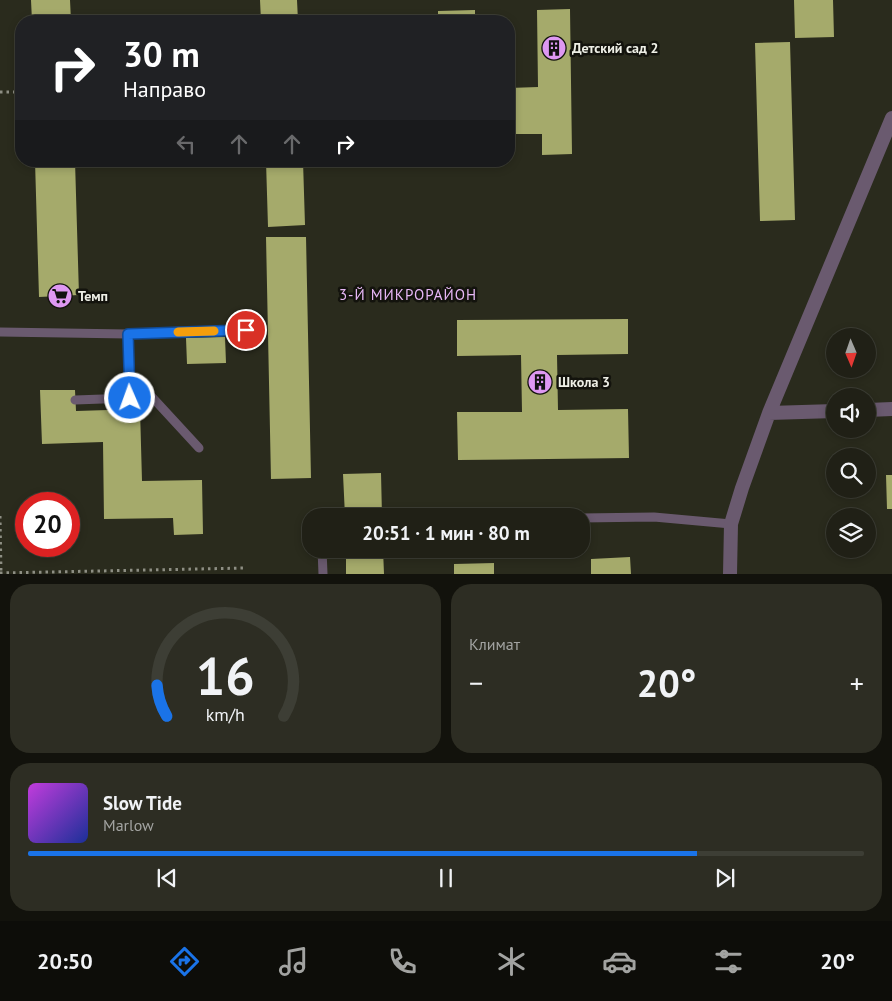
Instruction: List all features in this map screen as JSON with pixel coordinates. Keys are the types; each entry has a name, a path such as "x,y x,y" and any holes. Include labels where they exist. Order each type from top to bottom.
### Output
{"street":[{"path":"730,574 731,524 742,488 769,413 892,118"},
{"path":"876,410 892,409"},
{"path":"769,413 826,411"}],"lane":[{"path":"0,332 128,334 246,330"},
{"path":"128,334 130,398"},
{"path":"76,400 152,397 199,448"},
{"path":"590,518 654,518 731,524"},
{"path":"322,558 323,574"}],"path":[{"path":"0,92 15,92"},
{"path":"0,516 1,573 246,568"}],"building":[{"path":"31,0 70,0 71,15 32,15"},
{"path":"260,0 297,0 298,15 261,15"},
{"path":"794,0 833,0 834,37 795,38"},
{"name":"Детский сад 2","path":"570,9 572,154 542,155 542,134 515,134 515,88 538,87 537,10"},
{"path":"475,10 475,15 438,15 438,11"},
{"path":"790,42 795,220 760,221 755,43"},
{"path":"35,167 75,167 79,295 39,297"},
{"path":"266,167 303,167 305,225 268,227"},
{"path":"266,237 306,237 311,478 271,479"},
{"name":"Школа 3","path":"628,319 628,354 557,355 558,410 628,409 629,458 458,460 457,412 522,412 521,355 457,356 457,320"},
{"path":"225,337 226,363 187,364 186,338"},
{"path":"40,390 75,390 76,411 140,409 142,481 202,480 203,534 174,535 173,518 104,519 103,442 42,444"},
{"path":"381,473 382,508 345,508 343,474"},
{"path":"886,475 892,475 892,509 887,509"},
{"path":"630,557 631,574 591,574 591,559"},
{"path":"346,558 383,558 384,574 346,574"},
{"path":"494,563 494,574 454,574 454,564"}],"slow traffic":[{"path":"178,332 214,331"}],"place":[{"name":"Детский сад 2","path":"554,48"},
{"name":"Темп","path":"60,296"},
{"name":"Школа 3","path":"540,382"}],"district":[{"name":"3-Й МИКРОРАЙОН","path":"408,295"}],"route":[{"path":"130,398 128,334 246,330"}]}
